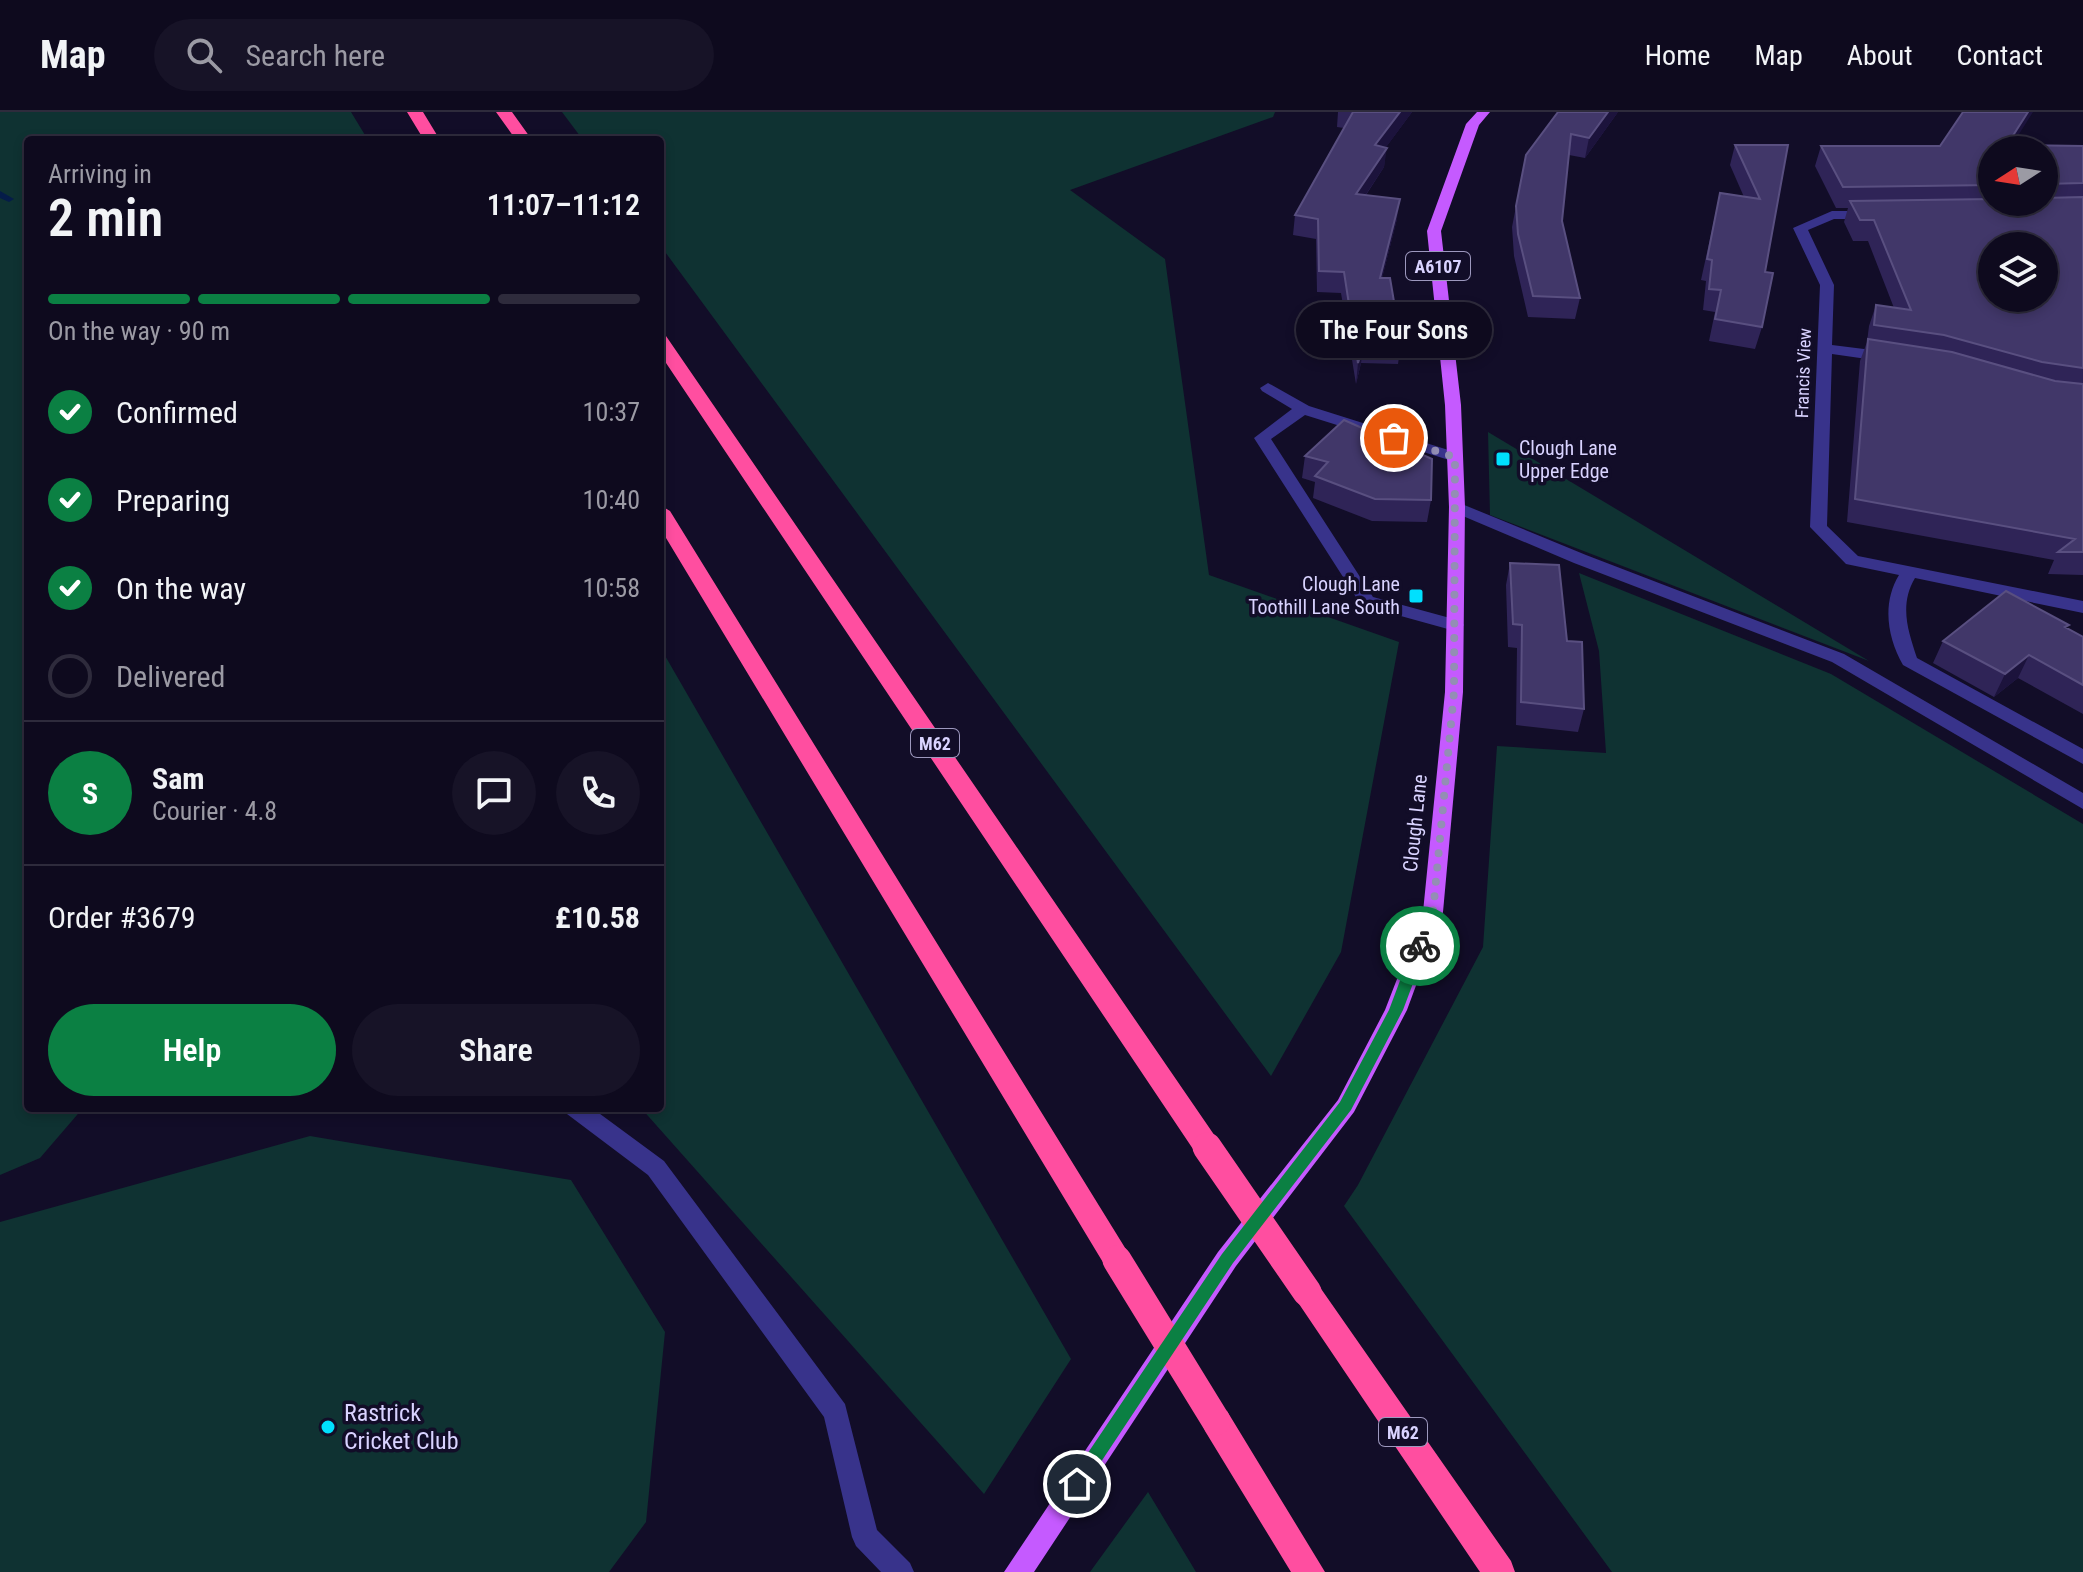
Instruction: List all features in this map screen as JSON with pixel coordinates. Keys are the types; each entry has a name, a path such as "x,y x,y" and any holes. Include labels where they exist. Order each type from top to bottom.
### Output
{"highway":[{"path":"415,112 430,136"},
{"path":"504,112 521,136"},
{"name":"M62","path":"664,346 1499,1572"},
{"path":"664,518 1309,1572"}],"main road":[{"name":"Clough Lane","path":"1018,1572 1227,1259 1346,1106 1396,1010 1433,912 1454,692 1457,507 1453,405 1434,231 1473,124 1484,112"}],"street":[{"name":"Francis View","path":"1894,214 1832,215 1800,228 1827,285 1818,527 1852,560 2083,607"},
{"path":"1824,348 1902,360"},
{"path":"1268,388 1303,409 1455,457"},
{"path":"1303,409 1262,438 1367,601 1455,625"},
{"path":"1457,507 1580,559 1838,658 2083,802"},
{"path":"1910,572 1898,588 1896,624 1909,661 2083,757"},
{"path":"580,1112 656,1168 836,1412 865,1537 900,1572"}],"green space":[{"path":"0,112 351,112 366,136 24,136 24,1112 80,1112 40,1158 0,1175"},
{"path":"562,112 1275,112 1273,117 1070,190 1165,259 1209,575 1399,642 1341,952 1271,1076 664,250 664,136 580,136"},
{"path":"1488,432 1869,661 1490,515"},
{"path":"1579,573 1831,674 2083,824 2083,1572 1612,1572 1344,1206 1358,1185 1483,947 1497,746 1606,753 1599,651"},
{"path":"664,654 1071,1359 984,1494 645,1112 664,1112"},
{"name":"Rastrick Cricket Club","path":"310,1136 571,1180 665,1332 646,1522 609,1572 0,1572 0,1222"},
{"path":"1148,1492 1196,1572 1090,1572"}],"building":[{"path":"1353,112 1400,112 1375,145 1387,148 1356,194 1400,199 1380,278 1390,278 1401,343 1364,343 1358,363 1344,272 1319,271 1318,219 1295,215"},
{"path":"1558,112 1608,112 1589,138 1571,134 1562,221 1580,298 1533,296 1518,234 1516,206 1526,155"},
{"path":"1963,112 2028,112 2013,136 1978,136 1978,185 1843,187 1821,146 1940,146"},
{"path":"1735,145 1788,145 1765,272 1773,273 1762,327 1715,319 1721,290 1709,289 1712,260 1707,259 1720,193 1760,199"},
{"path":"2058,146 2083,146 2083,183 2058,184"},
{"path":"2083,197 2083,368 2042,362 1944,335 1874,325 1876,305 1911,310 1874,220 1860,220 1850,201 1978,199 1978,216 2058,216 2058,198"},
{"path":"1868,339 1952,352 2055,381 2083,384 2083,552 2058,552 2075,539 1855,499"},
{"path":"1344,420 1432,459 1431,500 1375,499 1315,476 1328,462 1305,456"},
{"path":"1510,563 1559,565 1567,641 1582,642 1584,709 1521,702 1522,625 1513,624"},
{"path":"2006,591 2069,625 2065,627 2083,637 2083,685 2029,655 2005,674 1943,641"}],"waterway":[{"path":"0,194 9,199"}],"way so far":[{"path":"1394,438 1455,457 1454,692 1433,912 1420,946"}],"place":[{"name":"The Four Sons","path":"1394,438"},
{"name":"Clough Lane Upper Edge","path":"1503,459"},
{"name":"Clough Lane Toothill Lane South","path":"1416,596"},
{"name":"Rastrick Cricket Club","path":"328,1427"}],"route":[{"path":"1077,1484 1227,1259 1346,1106 1396,1010 1420,946"}]}
